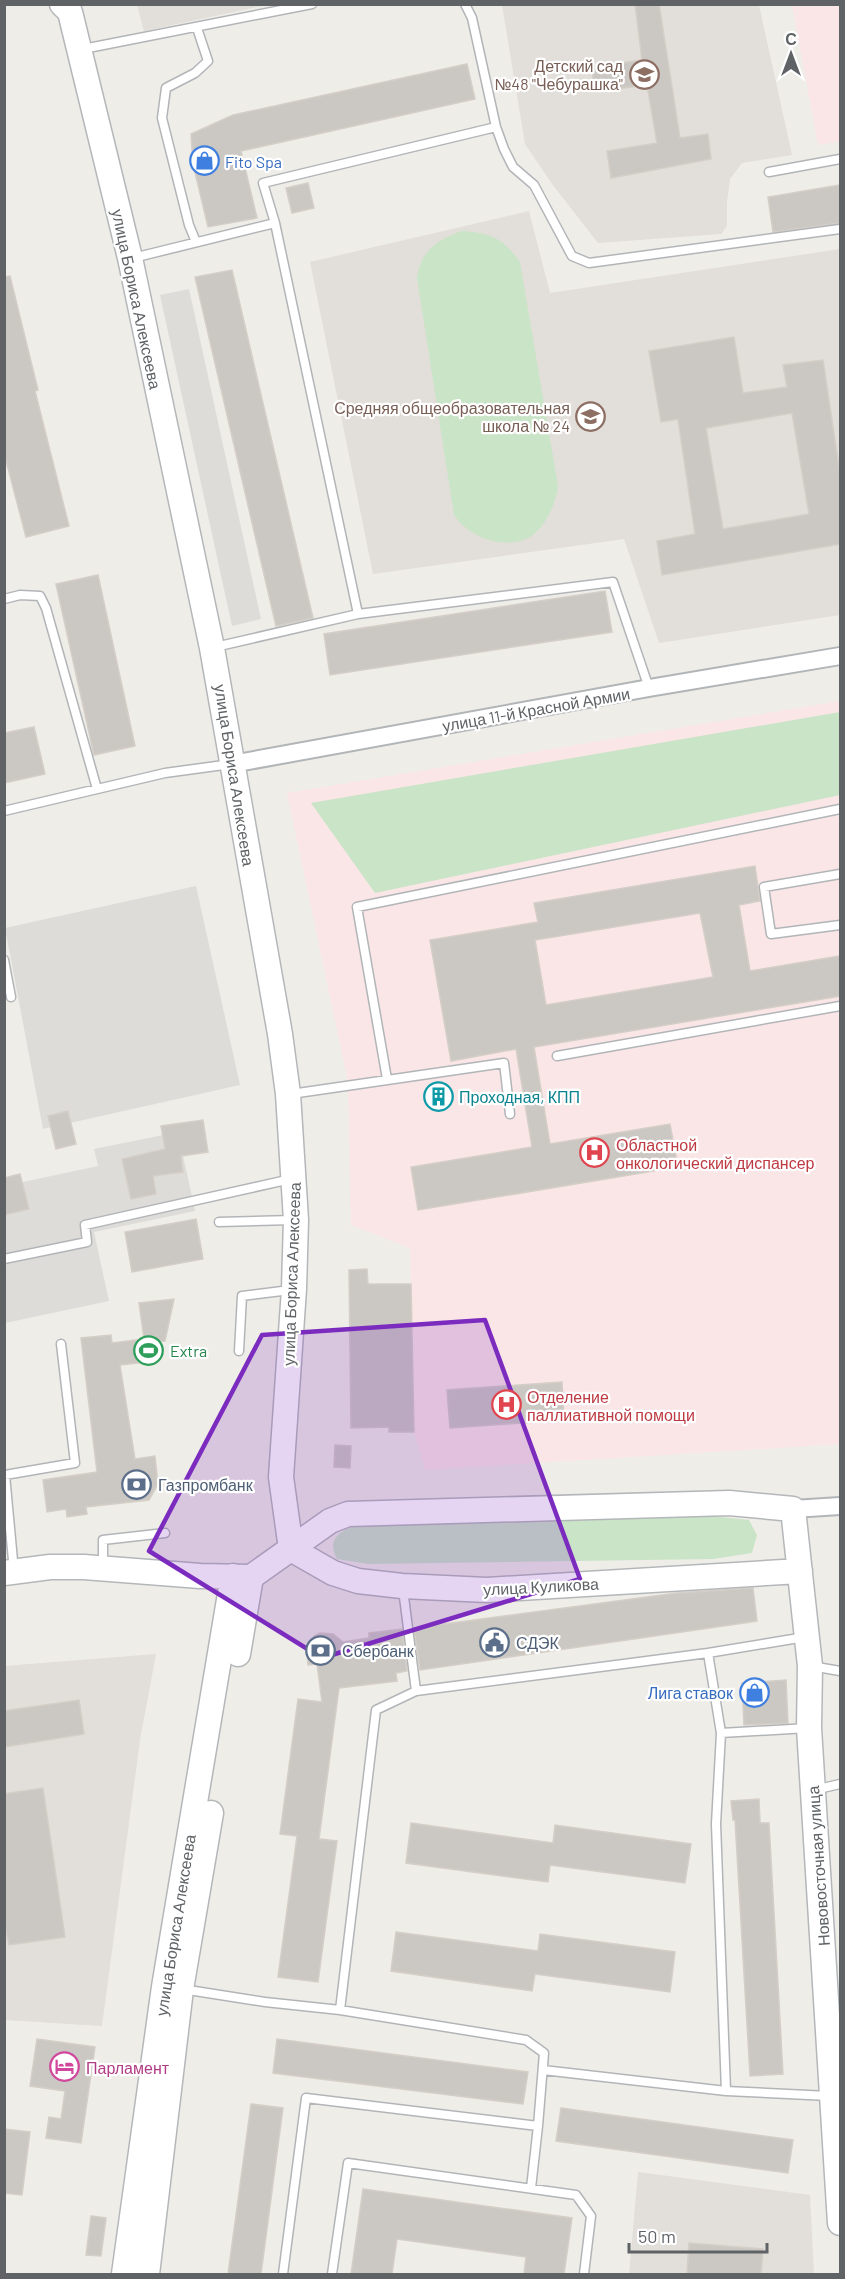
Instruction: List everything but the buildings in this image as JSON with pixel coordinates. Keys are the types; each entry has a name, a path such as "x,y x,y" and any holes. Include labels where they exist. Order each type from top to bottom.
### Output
{"main road":[{"name":"улица Бориса Алексеева","path":"67,7 129,258 212,648 280,1034 288,1095 296,1220 294,1289 281,1477 291,1549"},
{"path":"9,1572 50,1567 200,1576 242,1576 291,1549 330,1521 348,1514 729,1503 793,1509"},
{"name":"Нововосточная улица","path":"793,1509 810,1666 809,1728 830,2010 832,2096 840,2223"},
{"name":"улица Куликова","path":"291,1549 333,1573 358,1581 402,1586 487,1590 800,1571"},
{"name":"улица Бориса Алексеева","path":"124,2274 163,1995 211,1763 242,1576"},
{"path":"147,2274 211,1763"}],"street":[{"name":"улица 11-й Красной Армии","path":"232,764 840,656"},
{"path":"793,1509 840,1506"}],"lane":[{"path":"79,50 312,4"},
{"path":"465,4 472,18 496,127 513,167 534,185 572,256 589,263 840,229"},
{"path":"196,242 189,225 162,118 166,88 195,73 208,61 197,28"},
{"path":"358,614 275,223 263,183 496,127"},
{"path":"769,172 840,159"},
{"path":"129,258 275,223"},
{"path":"212,648 358,614 613,582 650,688"},
{"path":"4,599 40,596 46,608 97,789"},
{"path":"4,811 165,772 232,764"},
{"path":"387,1079 357,907 840,809"},
{"path":"840,874 764,887 771,934 840,925"},
{"path":"4,960 11,997"},
{"path":"557,1056 840,1006"},
{"path":"288,1095 504,1063 510,1114"},
{"path":"4,1259 87,1242 85,1225 295,1179"},
{"path":"219,1222 296,1220"},
{"path":"238,1351 242,1296 294,1289"},
{"path":"9,1572 5,1475 75,1463 61,1344"},
{"path":"104,1569 102,1540 165,1533"},
{"path":"402,1586 416,1691"},
{"path":"340,2010 376,1710 416,1691 708,1653 807,1637"},
{"path":"708,1653 721,1733 716,1824 726,2091"},
{"path":"810,1666 840,1671"},
{"path":"721,1733 809,1728"},
{"path":"813,1790 840,1784"},
{"path":"181,1989 265,2002 340,2010 526,2040 544,2053 531,2188"},
{"path":"543,2070 726,2091 832,2096"},
{"path":"283,2274 306,2098 537,2126"},
{"path":"332,2274 348,2163 576,2195 591,2216 584,2274"}],"highlighted area":[{"path":"485,1320 580,1579 322,1658 149,1551 262,1335"}],"shaded area":[{"path":"137,4 266,5 144,31"},
{"name":"Детский сад №48 \"Чебурашка\"","path":"502,5 759,5 792,155 742,163 730,179 727,226 721,234 598,243 552,184 525,144"},
{"path":"792,5 840,5 840,141 818,145"},
{"name":"Средняя общеобразовательная школа № 24","path":"529,211 550,293 840,249 840,615 659,643 624,539 373,574 310,262"},
{"path":"189,289 261,619 232,626 160,295"},
{"name":"Областной онкологический диспансер","path":"840,701 840,1444 425,1470 414,1432 410,1248 351,1225 348,1082 287,793"},
{"path":"196,886 240,1085 43,1129 5,928"},
{"path":"178,1132 195,1211 94,1232 109,1301 5,1323 4,1186 98,1166 94,1149"},
{"path":"156,1654 140,1740 102,2026 5,2020 4,1666"},
{"path":"638,2172 810,2195 814,2274 629,2274"}],"green space":[{"path":"462,231 481,233 496,238 508,247 520,262 558,486 546,520 535,534 520,541 501,542 483,538 474,534 454,515 417,278 422,261 431,248 445,238"},
{"path":"840,712 840,795 375,893 311,803"},
{"path":"711,1516 749,1520 757,1535 752,1553 713,1559 369,1564 337,1559 333,1544 335,1538 345,1530 365,1523"}],"place":[{"name":"Детский сад №48 \"Чебурашка\"","path":"644,74"},
{"name":"Fito Spa","path":"204,161"},
{"name":"Средняя общеобразовательная школа № 24","path":"591,416"},
{"name":"Проходная, КПП","path":"438,1096"},
{"name":"Областной онкологический диспансер","path":"595,1153"},
{"name":"Extra","path":"149,1350"},
{"name":"Отделение паллиативной помощи","path":"506,1405"},
{"name":"Газпромбанк","path":"137,1484"},
{"name":"СДЭК","path":"495,1642"},
{"name":"Сбербанк","path":"321,1650"},
{"name":"Лига ставок","path":"754,1692"},
{"name":"Парламент","path":"65,2067"}]}
